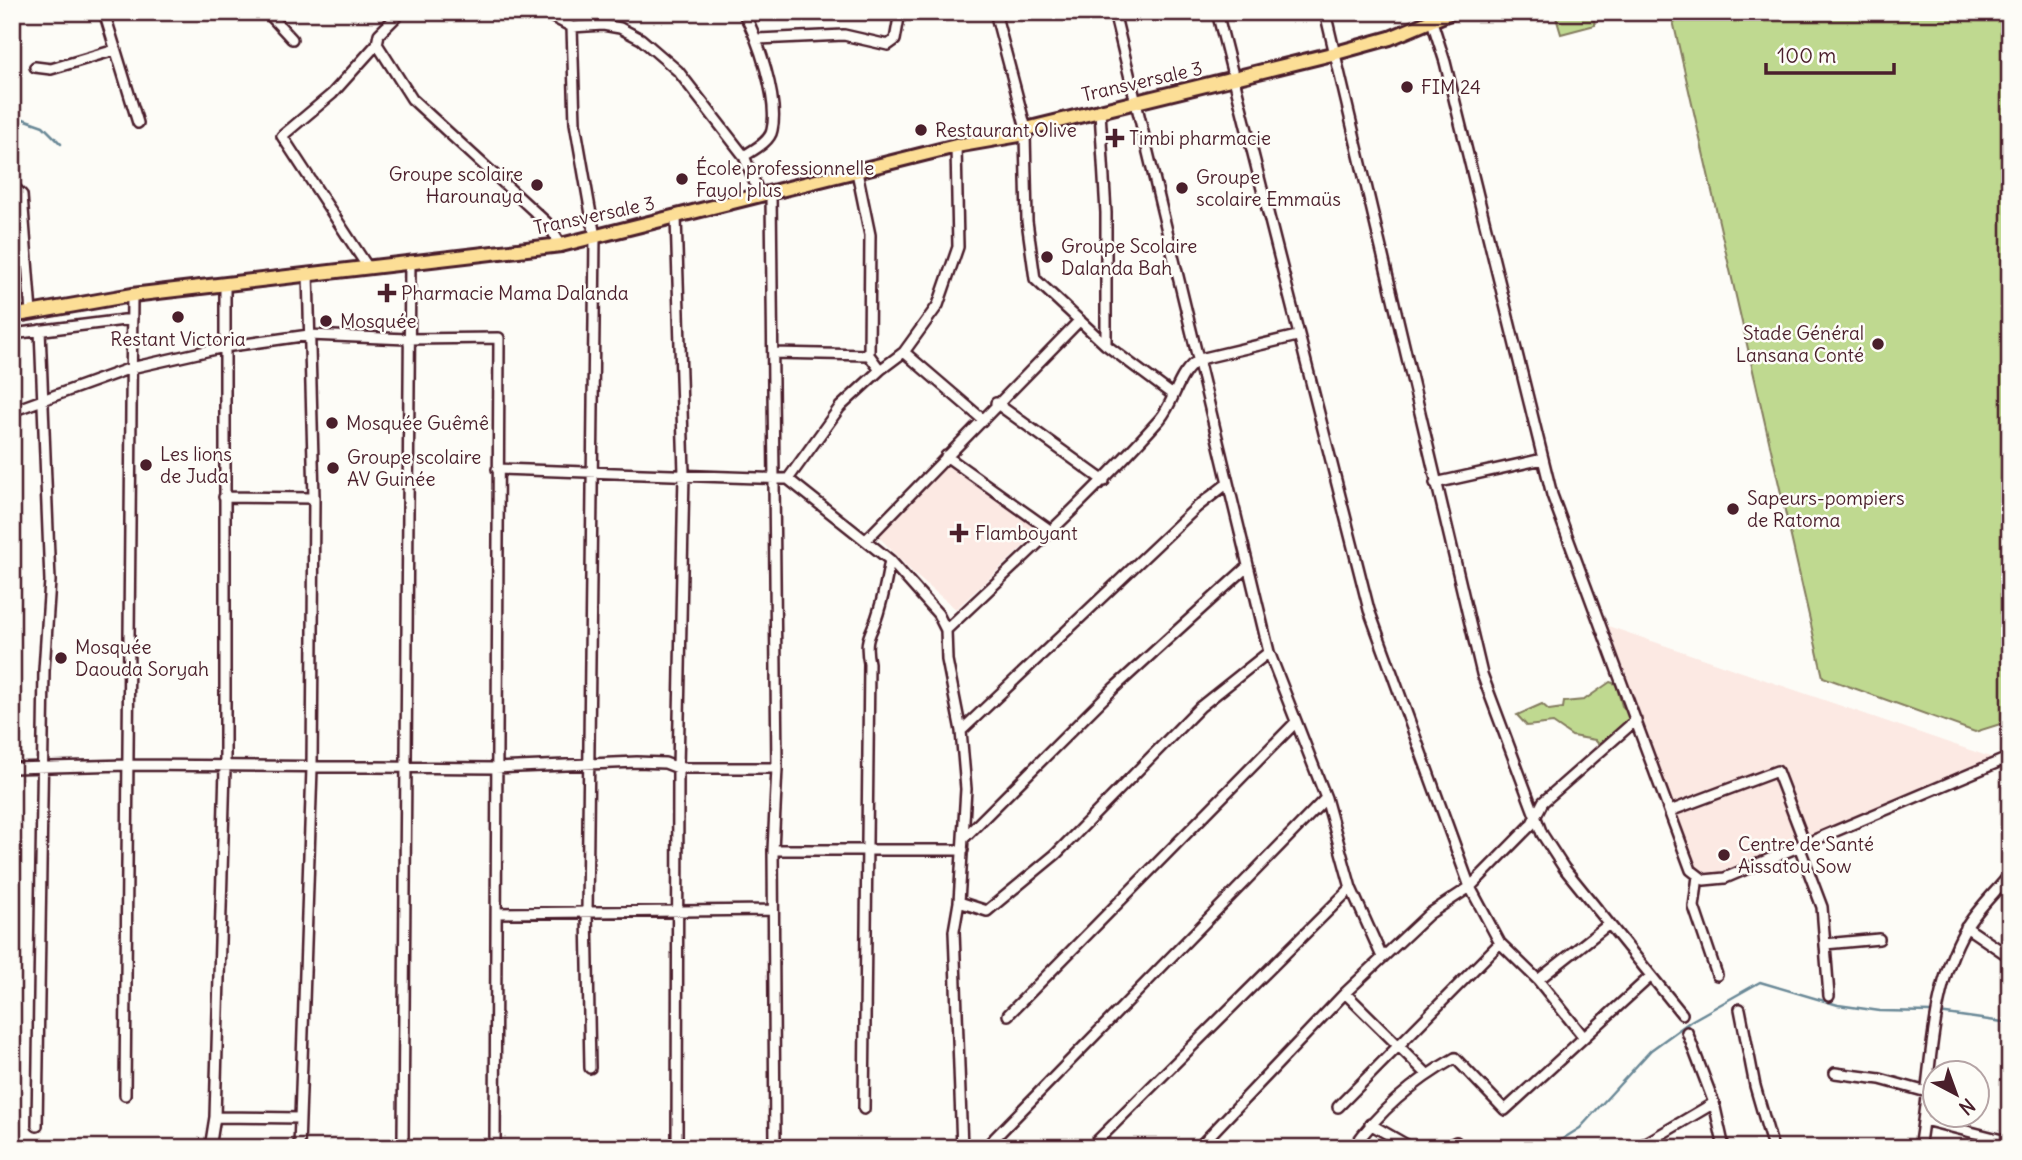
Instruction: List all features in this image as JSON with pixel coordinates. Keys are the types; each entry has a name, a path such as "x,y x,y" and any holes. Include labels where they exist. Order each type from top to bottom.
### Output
{"main road":[{"name":"Transversale 3","path":"12,316 132,295 561,245 1336,53 1390,38 1430,17 1452,12"}],"street":[{"path":"104,12 138,123"},
{"path":"267,12 292,38"},
{"path":"367,266 282,136 332,94 377,44 379,34 401,12"},
{"path":"543,12 569,25 620,28 641,39 678,71 744,156 765,195 773,354 775,477 775,1148"},
{"path":"571,12 569,25 575,123 595,237 587,914 590,1068"},
{"path":"743,12 758,39 771,97 772,131 765,141 744,156"},
{"path":"758,39 844,36 888,45 895,40 900,12"},
{"path":"995,12 1026,131 1027,221 1035,279 1106,345 1173,395"},
{"path":"1114,12 1269,652 1326,798 1351,888 1382,957"},
{"path":"1217,12 1297,336 1369,610 1470,887 1500,943 1538,980 1583,1036"},
{"path":"1325,12 1482,674 1542,834 1564,868 1682,1014"},
{"path":"1430,17 1445,62 1552,495 1691,870 1698,876 1713,881 2010,757"},
{"path":"377,44 412,99 547,223 561,245"},
{"path":"35,67 51,69 115,50"},
{"path":"1100,111 1107,213 1106,345"},
{"path":"788,479 840,407 904,352 938,305 958,247 956,146"},
{"path":"857,172 870,235 869,355 880,370"},
{"path":"12,185 22,195 31,313"},
{"path":"676,217 684,473 678,768 677,1148"},
{"path":"402,1137 407,340 410,261"},
{"path":"299,1148 312,768 314,498 308,273"},
{"path":"210,1148 215,1117 225,768 225,285"},
{"path":"125,1095 132,295"},
{"path":"12,334 132,319"},
{"path":"866,540 981,418 1080,320"},
{"path":"37,1126 44,670 50,581 40,330"},
{"path":"12,411 131,368 224,347 309,335 407,340 499,338 495,1143"},
{"path":"946,630 1104,481 1167,411 1189,365 1200,359 1297,336"},
{"path":"904,352 981,418"},
{"path":"773,354 869,355"},
{"path":"996,403 1104,481"},
{"path":"946,456 1051,531"},
{"path":"1435,483 1543,459"},
{"path":"497,469 684,473 788,479 890,560 938,614 946,630 947,660 961,731 966,789 959,902 954,931 962,1148"},
{"path":"961,731 1197,507 1228,483"},
{"path":"225,497 314,498"},
{"path":"864,1109 869,848 869,663 866,647 867,633 879,613 890,560"},
{"path":"964,838 1114,688 1247,567"},
{"path":"959,902 987,911 1056,854 1200,706 1269,652"},
{"path":"1198,1148 1345,993 1429,914 1470,887 1531,825 1543,802 1636,720"},
{"path":"1008,1014 1295,723"},
{"path":"12,768 128,765 225,768 495,768 637,762 665,763 678,768 777,768"},
{"path":"1670,811 1777,771 1822,907 1829,996"},
{"path":"985,1148 1326,798"},
{"path":"773,850 963,850"},
{"path":"1931,1058 1948,967 1966,928 2010,874"},
{"path":"1698,876 1694,907 1717,975"},
{"path":"1090,1148 1351,888"},
{"path":"496,914 774,910"},
{"path":"1538,980 1609,924"},
{"path":"1966,928 2010,957"},
{"path":"1825,944 1879,939"},
{"path":"1338,1107 1402,1046 1500,943"},
{"path":"1353,1148 1370,1124 1427,1074 1455,1058 1506,1110 1651,976"},
{"path":"1345,993 1402,1046 1427,1074"},
{"path":"1740,1009 1755,1086 1773,1148"},
{"path":"1687,1032 1714,1103 1724,1148"},
{"path":"1835,1073 1880,1079 1920,1090"},
{"path":"1642,1146 1714,1103"},
{"path":"215,1117 300,1118"},
{"path":"1370,1124 1412,1148"},
{"path":"1919,1148 1923,1128"},
{"path":"1955,1128 2010,1142"},
{"path":"1444,1148 1456,1142"}],"shaded area":[{"name":"Flamboyant","path":"949,460 1041,530 956,609 915,575 878,536"},
{"path":"1608,626 1993,758 1992,762 1715,876 1702,874 1695,863"}],"green space":[{"path":"1592,12 1595,25 1561,34 1555,14"},
{"name":"Stade Général Lansana Conté","path":"1671,12 2010,12 2010,721 1975,732 1823,677"},
{"path":"1610,682 1616,684 1622,706 1630,713 1630,727 1603,749 1595,740 1572,736 1553,723 1527,726 1517,715 1542,704 1549,710 1563,708 1564,702 1584,700"}],"waterway":[{"path":"12,115 43,126 61,144"},
{"path":"1548,1148 1580,1128 1651,1050 1691,1021 1760,982 1838,1005 1880,1011 1933,1012"},
{"path":"1939,1013 2010,1023"}],"place":[{"name":"FIM 24","path":"1407,87"},
{"name":"Restaurant Olive","path":"921,130"},
{"name":"Timbi pharmacie","path":"1115,138"},
{"name":"École professionnelle Fayol plus","path":"682,179"},
{"name":"Groupe scolaire Harounaya","path":"537,185"},
{"name":"Groupe scolaire Emmaüs","path":"1182,188"},
{"name":"Groupe Scolaire Dalanda Bah","path":"1047,257"},
{"name":"Pharmacie Mama Dalanda","path":"387,293"},
{"name":"Restant Victoria","path":"178,317"},
{"name":"Mosquée","path":"326,321"},
{"name":"Stade Général Lansana Conté","path":"1878,344"},
{"name":"Mosquée Guêmê","path":"332,423"},
{"name":"Les lions de Juda","path":"146,465"},
{"name":"Groupe scolaire AV Guinée","path":"333,468"},
{"name":"Sapeurs-pompiers de Ratoma","path":"1733,509"},
{"name":"Flamboyant","path":"959,533"},
{"name":"Mosquée Daouda Soryah","path":"61,658"},
{"name":"Centre de Santé Aissatou Sow","path":"1724,855"}]}
